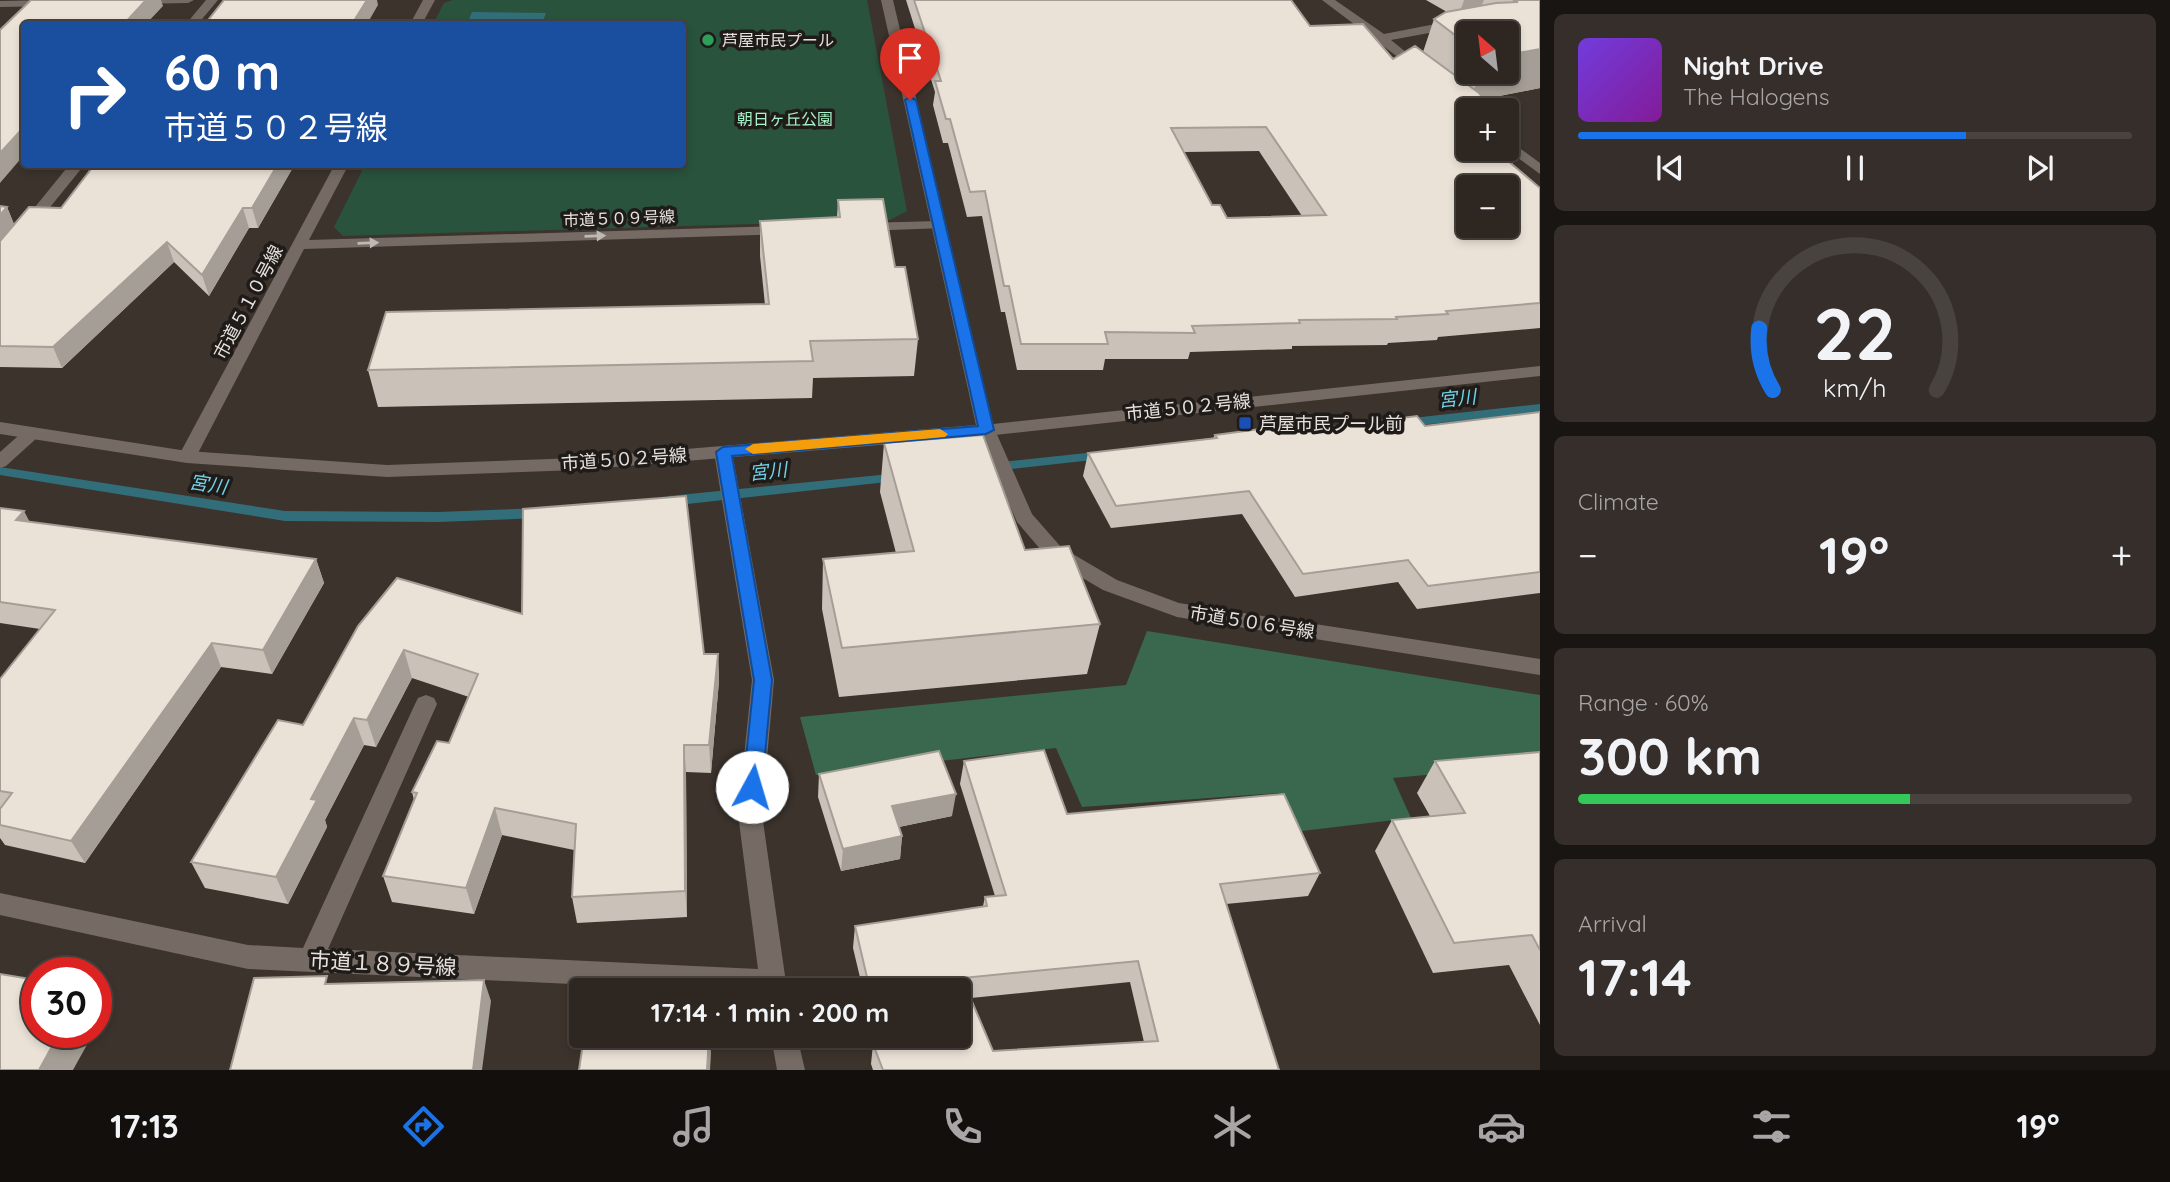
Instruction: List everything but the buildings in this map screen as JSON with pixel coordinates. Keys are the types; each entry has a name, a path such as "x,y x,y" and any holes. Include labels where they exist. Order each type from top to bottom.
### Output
{"street":[{"path":"121,1 188,0"},
{"path":"194,21 212,0"},
{"path":"418,21 429,0"},
{"name":"市道５０６号線","path":"887,0 990,438 1024,517 1055,552 1110,585 1177,610 1540,667"},
{"path":"1328,0 1382,38 1430,79"},
{"path":"0,4 67,2"},
{"path":"1382,38 1456,24"},
{"path":"1519,153 1540,170"},
{"path":"0,260 75,168"},
{"name":"市道５１０号線","path":"187,457 340,168"},
{"path":"843,228 939,225"},
{"name":"市道５０９号線","path":"299,245 802,229"},
{"name":"市道５０２号線","path":"0,428 187,457 387,471 578,464 723,452 990,438 1231,402 1540,371"},
{"path":"1,461 32,433"},
{"path":"723,452 763,680 750,814 772,978"},
{"path":"310,960 426,704"},
{"name":"市道１８９号線","path":"0,904 248,957 631,978"},
{"path":"787,1048 792,1070"}],"green space":[{"name":"朝日ヶ丘公園","path":"453,0 867,0 907,211 890,220 343,236 334,227 364,168 686,168 686,21 435,21 444,3"},
{"path":"1147,631 1540,695 1540,771 1535,765 1393,778 1411,818 1302,831 1279,793 1082,807 1056,748 816,775 800,717 1126,685"}],"water":[{"path":"472,12 546,13 543,21 468,21"}],"waterway":[{"name":"宮川","path":"1403,423 1540,408"},
{"name":"宮川","path":"993,467 1105,455"},
{"name":"宮川","path":"0,471 285,516 438,517 541,513"},
{"name":"宮川","path":"669,501 900,477"}],"slow traffic":[{"path":"753,449 940,434"}],"place":[{"name":"芦屋市民プール","path":"708,40"},
{"name":"芦屋市民プール前","path":"1245,423"}],"route":[{"path":"752,787 763,680 723,452 986,430 910,100"}]}
